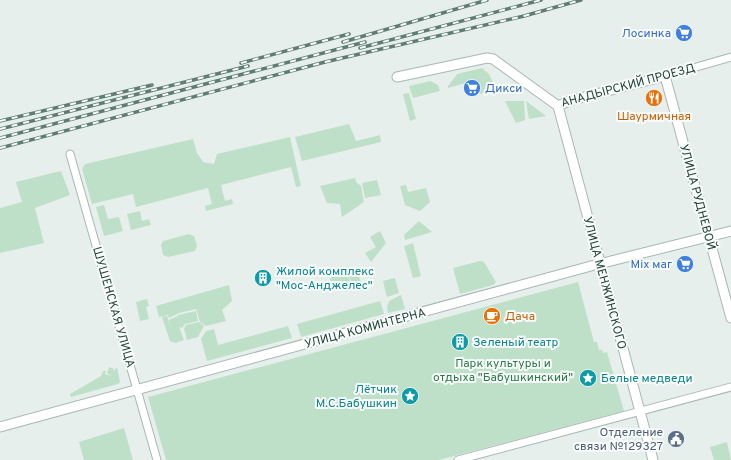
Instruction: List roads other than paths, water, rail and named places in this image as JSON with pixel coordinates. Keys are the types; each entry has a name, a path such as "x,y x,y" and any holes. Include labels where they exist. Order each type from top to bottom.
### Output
{"street":[{"name":"АНАДЫРСКИЙ ПРОЕЗД","path":"397,77 487,58 493,59 558,106 569,101 666,76 730,57"},
{"name":"УЛИЦА РУДНЕВОЙ","path":"666,76 731,318"},
{"name":"УЛИЦА МЕНЖИНСКОГО","path":"558,106 653,460"},
{"name":"ШУШЕНСКАЯ УЛИЦА","path":"70,154 157,460"},
{"name":"УЛИЦА КОМИНТЕРНА","path":"0,428 601,264 731,231"},
{"path":"458,460 640,410 731,387"}],"railway":[{"path":"343,42 487,0"},
{"path":"360,48 541,0"},
{"path":"0,148 325,62 524,16 581,0"},
{"path":"241,63 349,34"},
{"path":"0,138 365,42"},
{"path":"0,129 248,66"},
{"path":"0,121 152,85"}],"place":[{"name":"Лосинка","path":"684,33"},
{"name":"Дикси","path":"472,88"},
{"name":"Шаурмичная","path":"654,98"},
{"name":"Mix маг","path":"685,264"},
{"name":"Жилой комплекс \"Мос-Анджелес\"","path":"263,278"},
{"name":"Дача","path":"492,316"},
{"name":"Зеленый театр","path":"460,342"},
{"name":"Белые медведи","path":"588,378"},
{"name":"Лётчик М.С.Бабушкин","path":"410,396"},
{"name":"Отделение связи №129327","path":"676,439"}],"park label":[{"name":"Парк культуры и отдыха \"Бабушкинский\"","path":"503,370"}]}
